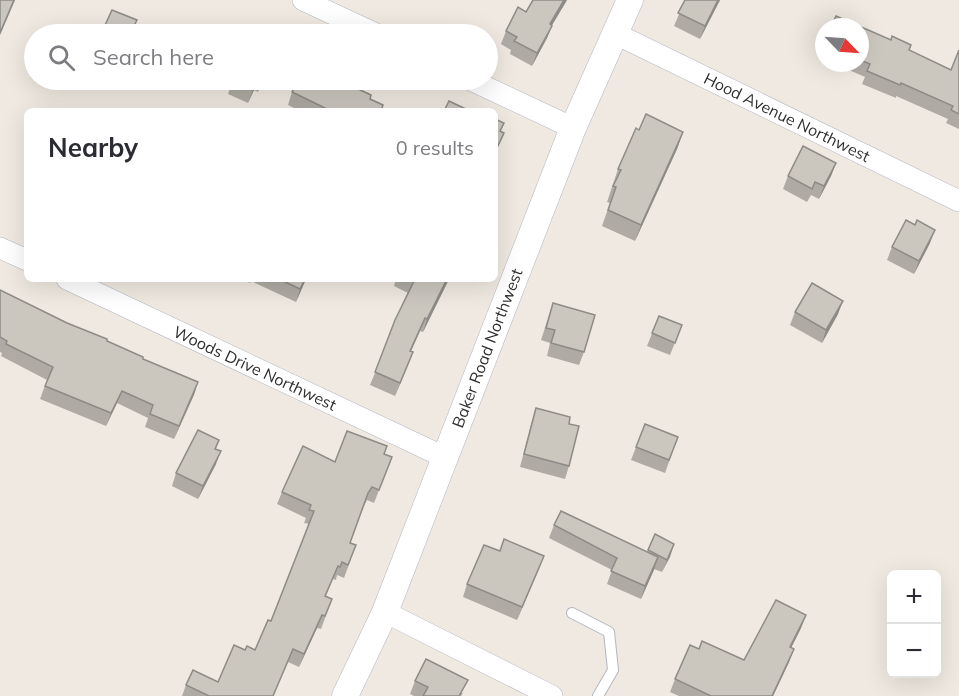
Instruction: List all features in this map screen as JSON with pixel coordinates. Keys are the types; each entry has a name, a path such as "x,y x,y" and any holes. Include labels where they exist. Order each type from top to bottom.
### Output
{"street":[{"path":"303,0 355,24"},
{"name":"Baker Road Northwest","path":"345,696 385,612 573,128 630,0"},
{"name":"Hood Avenue Northwest","path":"615,33 959,201"},
{"path":"492,90 573,128"},
{"path":"0,248 24,259"},
{"name":"Woods Drive Northwest","path":"73,282 444,456"},
{"path":"385,612 552,696"}],"lane":[{"path":"572,613 609,632 613,670 598,696"}],"building":[{"path":"0,0 14,0 0,33"},
{"path":"533,0 564,0 537,53 514,41 517,37 506,31 518,7 526,12"},
{"path":"685,0 718,0 705,26 678,13"},
{"path":"112,10 137,20 135,24 106,24"},
{"path":"869,30 891,40 892,36 911,45 909,50 951,70 959,50 959,114 951,110 953,106 869,72"},
{"path":"293,90 360,90 371,95 370,99 383,105 382,108 325,108 292,92"},
{"path":"449,101 464,108 446,108"},
{"path":"646,114 683,132 641,225 608,210 616,187 613,186 621,170 618,169 636,128 639,130"},
{"path":"498,120 504,123 500,131 504,133 498,146"},
{"path":"803,146 836,163 824,186 815,182 812,189 788,176"},
{"path":"906,220 915,225 917,220 935,230 919,261 892,247"},
{"path":"285,282 304,282 300,289"},
{"path":"414,282 446,282 410,351 413,352 400,383 375,372 395,320"},
{"path":"812,283 843,301 826,330 795,312"},
{"path":"0,290 67,323 107,339 143,359 198,382 179,426 150,414 153,405 122,391 111,413 45,386 53,367 6,344 7,341 0,337"},
{"path":"553,303 595,315 584,352 551,343 555,330 546,328"},
{"path":"659,316 682,325 675,343 652,333"},
{"path":"536,408 570,417 569,424 579,426 569,466 524,454"},
{"path":"645,424 678,437 669,460 636,447"},
{"path":"198,430 219,440 215,449 221,451 203,486 176,473"},
{"path":"347,431 387,446 384,454 392,457 379,490 372,487 368,493 350,543 356,545 348,565 342,562 340,567 338,566 325,596 332,599 304,654 293,649 273,696 209,696 186,685 193,670 218,682 234,645 245,650 247,646 255,650 268,620 271,621 314,511 309,510 311,505 282,492 303,446 335,462"},
{"path":"561,511 658,557 645,586 611,571 617,558 554,525"},
{"path":"655,534 674,544 667,560 648,550"},
{"path":"504,539 544,556 522,607 467,584 484,545 500,551"},
{"path":"776,600 806,615 790,647 794,649 772,696 711,696 675,679 690,645 699,649 702,641 744,660"},
{"path":"426,659 468,680 459,696 423,696 428,687 415,681"}]}
